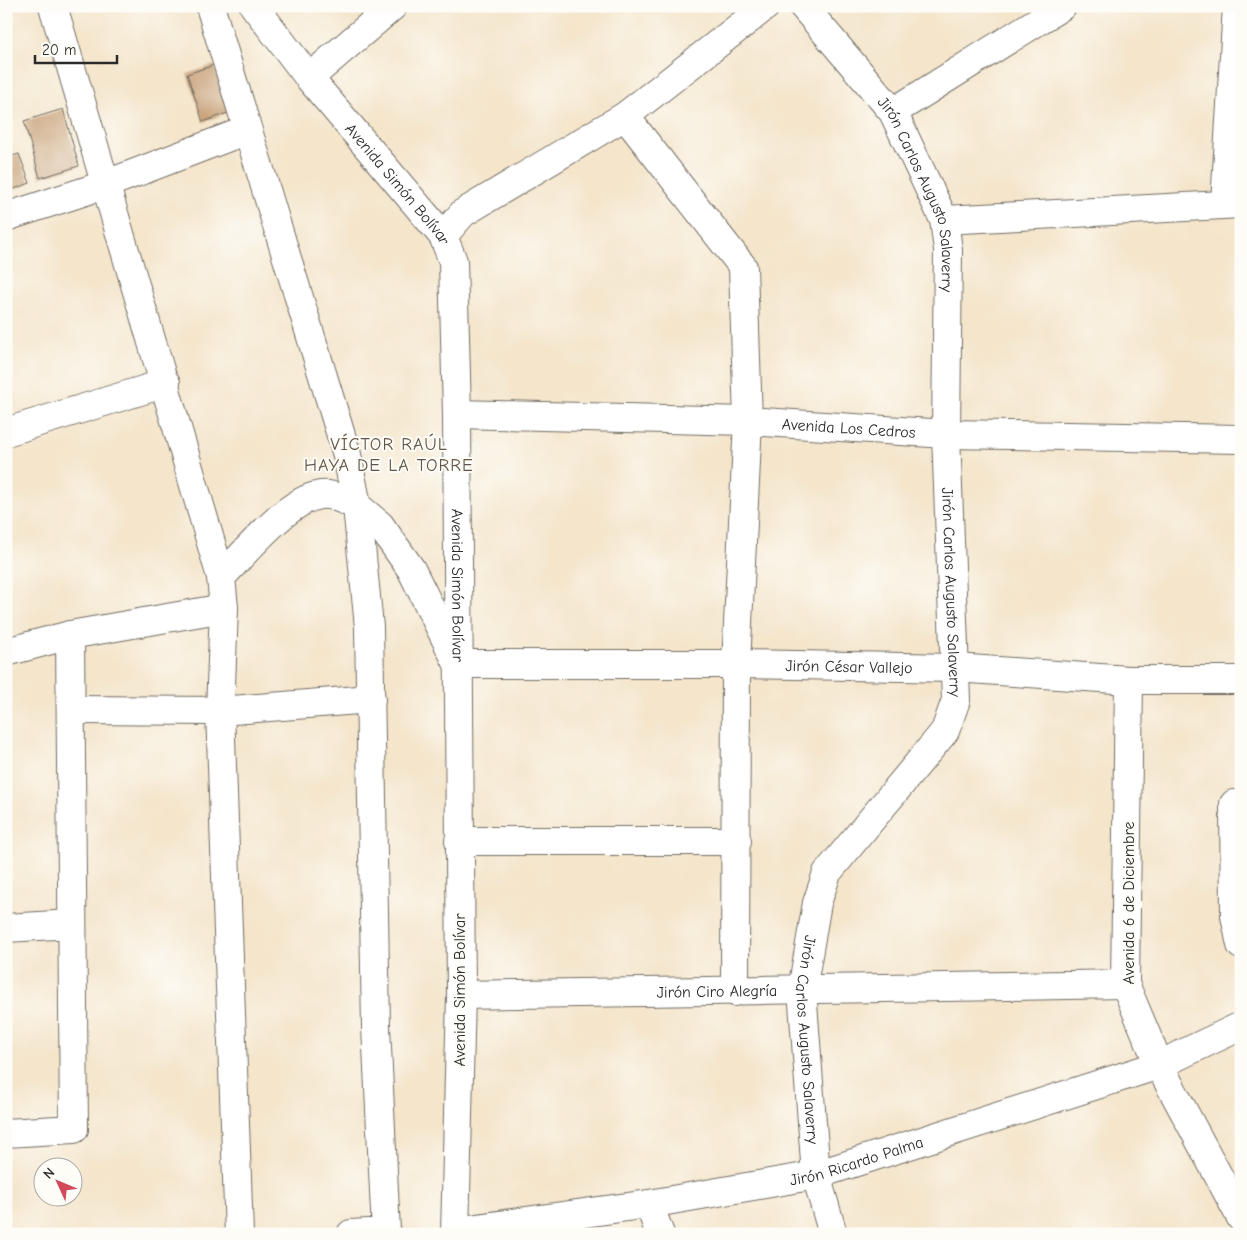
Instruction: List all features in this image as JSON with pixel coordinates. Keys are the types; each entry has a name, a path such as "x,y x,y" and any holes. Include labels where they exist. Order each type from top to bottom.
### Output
{"street":[{"path":"53,6 104,185 166,383 221,578 224,608 220,711 239,1234"},
{"name":"Avenida Simón Bolívar","path":"254,6 308,78 443,236 453,261 457,414 460,995 455,1232"},
{"path":"308,78 393,6"},
{"path":"443,236 464,213 625,116 766,6"},
{"name":"Jirón Carlos Augusto Salaverry","path":"803,6 893,112 944,220 948,250 946,434 956,700 946,731 827,873 817,903 802,990 816,1175 833,1234"},
{"path":"893,112 1062,6"},
{"path":"944,220 1233,204 1237,6"},
{"path":"211,7 347,455 357,506 369,627 376,1027 386,1232 351,1234"},
{"path":"625,116 743,266 748,421 736,664 737,841 735,992"},
{"path":"6,217 104,185 247,130"},
{"path":"6,432 166,383"},
{"name":"Avenida Los Cedros","path":"457,414 748,421 946,434 1241,440"},
{"path":"221,578 280,515 311,496 329,495 357,506 380,524 411,569 458,664"},
{"path":"6,652 70,635 224,608"},
{"path":"6,1133 74,1129 70,635"},
{"name":"Jirón César Vallejo","path":"458,664 736,664 955,668 1129,680 1241,680"},
{"name":"Avenida 6 de Diciembre","path":"1129,680 1125,984 1159,1065 1241,1218"},
{"path":"71,710 220,711 371,699"},
{"path":"1234,804 1234,916 1241,945"},
{"path":"459,841 737,841"},
{"path":"6,928 72,924"},
{"name":"Jirón Ciro Alegría","path":"460,995 735,992 1125,984"},
{"name":"Jirón Ricardo Palma","path":"455,1232 649,1204 816,1175 1159,1065 1241,1026"},
{"path":"649,1204 660,1234"}],"building":[{"path":"214,65 230,112 203,122 187,74"},
{"path":"63,109 79,166 40,178 24,121"},
{"path":"19,154 30,183 6,192 6,158"}],"district":[{"name":"VÍCTOR RAÚL HAYA DE LA TORRE","path":"389,454"}]}
